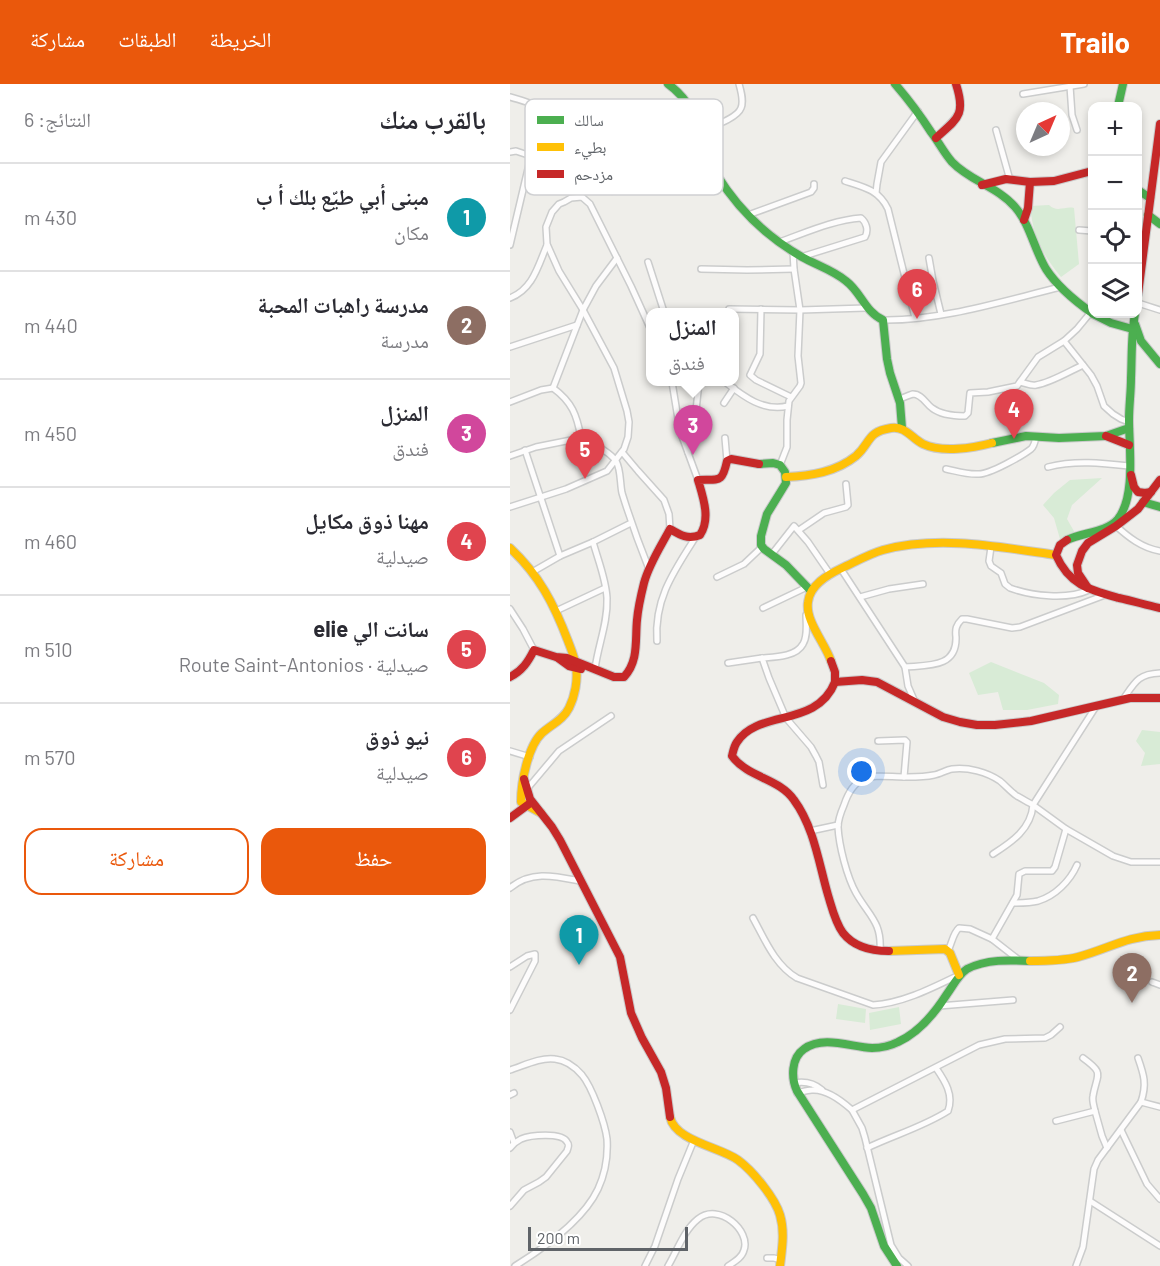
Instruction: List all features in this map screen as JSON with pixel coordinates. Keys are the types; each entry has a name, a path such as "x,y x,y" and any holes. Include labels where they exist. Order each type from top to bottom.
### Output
{"street":[{"path":"668,84 686,99"},
{"path":"723,122 740,111 742,104 739,84"},
{"path":"895,84 918,111 951,161 964,173 1005,198 1016,208 1047,269 1061,287 1088,310"},
{"path":"936,138 955,122 961,112 962,103 956,84"},
{"path":"1023,94 1084,84"},
{"path":"1119,102 1122,84"},
{"path":"1070,86 1072,115 1077,130"},
{"path":"510,97 525,102"},
{"path":"876,193 881,162 918,111"},
{"path":"1142,229 1148,214 1160,125"},
{"path":"996,130 1010,180"},
{"path":"510,152 525,154"},
{"path":"982,185 999,180 1054,181 1088,172"},
{"path":"510,245 525,181"},
{"path":"845,181 876,193 884,201 888,209 915,318"},
{"path":"1024,220 1028,208 1030,182"},
{"path":"723,184 748,215 779,242 797,255 847,281 856,290 866,308 874,316 884,320 896,321 941,314 1061,287"},
{"path":"748,215 811,192 814,184"},
{"path":"1142,193 1150,198"},
{"path":"510,507 566,489 602,474 610,469 622,452 628,437 630,422 614,368 559,271 547,244 546,227 552,212 559,204 572,198 582,197 590,204 646,318"},
{"path":"1148,214 1160,224"},
{"path":"779,242 857,218 864,221 867,230 865,237 797,255"},
{"path":"1079,230 1088,231"},
{"path":"510,298 521,293 527,286 547,244"},
{"path":"780,465 787,447 788,406 801,383 798,356 800,310 794,269 797,255"},
{"path":"553,388 583,310 617,258"},
{"path":"929,258 941,314"},
{"path":"648,262 663,308"},
{"path":"700,269 794,269"},
{"path":"1142,305 1160,310"},
{"path":"739,309 866,308"},
{"path":"761,309 760,354 750,375 791,398"},
{"path":"899,399 914,394 936,411 965,416 968,413 971,392 988,392 1015,387 1038,357 1064,341 1088,317"},
{"path":"1103,318 1134,330 1150,355 1160,364"},
{"path":"1114,525 1124,508 1127,496 1131,352 1135,318"},
{"path":"884,320 888,365 899,399 902,428"},
{"path":"510,347 577,325"},
{"path":"1064,341 1094,380 1104,405 1129,425"},
{"path":"1131,352 1138,351 1150,355"},
{"path":"1020,382 1035,385 1083,365"},
{"path":"657,641 659,609 666,587 695,538 701,533 705,518 705,504 680,431 673,386"},
{"path":"687,453 695,420 699,386"},
{"path":"731,386 755,402 768,407 788,406"},
{"path":"510,402 541,390 553,388"},
{"path":"553,388 573,408 578,419 581,438"},
{"path":"724,403 734,388"},
{"path":"786,477 807,476 829,471 857,454 873,435 885,430 902,428 924,444 964,448 1022,436 1059,438 1106,436 1129,425"},
{"path":"946,469 980,474 991,471 1031,448 1036,436"},
{"path":"1106,436 1129,445"},
{"path":"510,456 536,447 581,438 607,453 615,460 618,467 621,491 649,569"},
{"path":"698,480 719,479 723,475 727,461 725,438"},
{"path":"525,450 560,556"},
{"path":"534,650 593,668 616,678 624,677 630,670 636,652 639,602 649,569 670,529 669,514 664,500 622,452"},
{"path":"727,461 731,459 780,465 786,477 785,486 767,514 761,536 762,546 809,589"},
{"path":"1048,467 1076,462 1105,462 1129,466"},
{"path":"1129,466 1134,489 1142,494 1151,492"},
{"path":"1160,480 1138,509 1088,538 1065,540 1057,548 1056,555 1062,568 1080,585 1089,590 1160,608"},
{"path":"799,530 824,513 846,507 848,505 846,484"},
{"path":"1143,502 1160,507"},
{"path":"534,571 560,556 631,523"},
{"path":"1114,525 1134,541 1160,551"},
{"path":"772,554 794,526 830,574"},
{"path":"670,529 686,537 695,538"},
{"path":"1088,538 1077,568 1080,578 1089,590"},
{"path":"593,542 607,600 605,624 593,668"},
{"path":"763,608 809,589 830,574 868,556 901,546 940,544 991,547 1056,555"},
{"path":"717,577 744,564 762,546"},
{"path":"991,547 989,561 991,566 1001,573 1005,584 1010,588 1062,596 1089,590"},
{"path":"510,548 534,571 544,586 569,646 576,683 566,712 535,743 522,786 527,798 542,814 560,840 620,957 631,1013 661,1072 666,1088 670,1121 677,1130 736,1159 756,1176 780,1214 783,1234 781,1263"},
{"path":"1062,568 1073,571 1077,568"},
{"path":"841,569 905,667 915,703"},
{"path":"860,597 889,589 923,584"},
{"path":"556,611 605,588"},
{"path":"728,663 792,653 803,645 806,636 809,589"},
{"path":"905,667 939,664 950,657 955,648 956,626 962,620 1012,628 1020,627 1107,594"},
{"path":"510,609 534,650"},
{"path":"806,609 832,662 835,682 831,693 819,705 747,731 735,744 732,756 743,768 781,786 802,812 810,831 839,928 847,938 856,945 880,951 942,948 948,951 960,975"},
{"path":"510,677 518,674 524,668 534,650"},
{"path":"762,658 786,718 814,752 819,762 823,785"},
{"path":"1124,699 1136,680 1142,676 1160,673"},
{"path":"835,682 871,680 945,718 988,725 1021,722 1095,708 1124,699 1149,696 1160,698"},
{"path":"993,854 1009,844 1024,830 1032,816 1033,805 1095,708"},
{"path":"510,816 527,798 559,751 611,716"},
{"path":"878,741 907,742 904,777"},
{"path":"510,751 530,756"},
{"path":"880,951 879,929 855,891 844,856 838,825 846,797 852,785 861,779 918,777 936,775 953,769 977,771 994,778 1066,829 1113,856 1131,862 1160,862"},
{"path":"810,831 838,825"},
{"path":"992,939 1018,892 1018,878 1021,872 1054,869 1066,829"},
{"path":"1013,903 1038,901 1052,894 1073,874 1077,865"},
{"path":"510,888 518,881 540,875 580,881"},
{"path":"753,918 777,961 787,972 873,1005 925,992 960,975 969,968 988,962 1065,960 1128,939 1160,935"},
{"path":"948,951 955,932 959,928 970,929 992,939 1020,961"},
{"path":"510,967 527,956 535,954 535,961 510,1010"},
{"path":"897,1266 884,1245 862,1192 800,1094 793,1068 801,1050 819,1042 874,1048 896,1044 925,1025 960,975"},
{"path":"1152,982 1160,985"},
{"path":"939,1006 1013,1000"},
{"path":"852,1110 979,1045 1005,1039 1045,1038 1059,1027"},
{"path":"1083,1058 1095,1068 1098,1074 1092,1098 1107,1148"},
{"path":"1077,1266 1083,1247 1094,1169 1098,1160 1142,1102 1145,1076 1138,1058"},
{"path":"510,1070 545,1059 563,1061 573,1066 588,1086 600,1114 607,1141 603,1177 599,1188 586,1207 551,1241 515,1266"},
{"path":"867,1148 884,1139 905,1133 948,1111 951,1104 950,1094 936,1068"},
{"path":"797,1083 812,1084 825,1093"},
{"path":"800,1094 814,1090 825,1093 836,1097 852,1110 862,1128 891,1245 899,1258 908,1266"},
{"path":"1142,1102 1160,1107"},
{"path":"1056,1121 1095,1111"},
{"path":"1121,1130 1144,1180 1160,1199"},
{"path":"510,1132 512,1145 525,1137 542,1135 563,1138 568,1142 567,1151 546,1176 526,1189 510,1206"},
{"path":"645,1266 655,1246 694,1140"},
{"path":"859,1188 881,1248 892,1266"},
{"path":"1090,1201 1160,1246"},
{"path":"668,1266 693,1223 706,1214 716,1213 734,1223 745,1243 742,1254 728,1266"},
{"path":"766,1258 774,1258 781,1263"}],"green space":[{"path":"1049,205 1058,209 1074,208 1079,264 1061,277 1039,244 1031,217 1030,206"},
{"path":"1102,478 1072,505 1067,519 1075,533 1060,539 1054,518 1043,505 1070,480"},
{"path":"991,662 1044,683 1059,695 1058,704 1027,710 1003,710 998,692 978,695 969,673"},
{"path":"1142,730 1160,732 1160,764 1141,766 1145,753 1136,741"},
{"path":"838,1004 866,1009 865,1023 836,1019"},
{"path":"899,1007 901,1024 870,1030 869,1013"}],"traffic: fast":[{"path":"668,84 684,99"},
{"path":"895,84 952,162 959,169 1001,194 1015,207 1050,275 1088,310"},
{"path":"1119,102 1123,84"},
{"path":"723,184 744,211 765,231 789,249 846,281 867,307 883,320 887,359 900,403 902,428"},
{"path":"1142,193 1150,198"},
{"path":"1148,215 1160,224"},
{"path":"1101,318 1136,330"},
{"path":"1067,540 1113,524 1124,509 1130,471 1129,415 1134,318"},
{"path":"1135,324 1141,341 1160,364"},
{"path":"992,443 1026,436 1059,438 1106,436 1129,428"},
{"path":"759,464 780,465 785,472 786,483 767,514 761,545 786,565 811,591"},
{"path":"1143,502 1160,507"},
{"path":"897,1266 884,1246 871,1208 797,1091 793,1074 794,1063 804,1049 820,1043 872,1048 895,1043 906,1038 926,1021 958,977 967,969 990,962 1030,961"}],"traffic: slow":[{"path":"786,477 805,476 840,466 856,456 877,432 891,428 901,429 919,442 931,447 967,448 992,443"},
{"path":"831,661 809,617 809,596 825,577 862,558 883,550 926,543 970,544 1056,555"},
{"path":"510,548 529,569 551,602 568,641 576,667 576,688 567,712 537,739 526,765 521,802 541,813"},
{"path":"1030,961 1072,958 1127,940 1160,935"},
{"path":"889,951 945,949 950,953 959,975"},
{"path":"670,1117 680,1132 738,1160 763,1185 782,1221 783,1240 780,1266"}],"traffic: jam":[{"path":"936,138 958,115 960,103 956,84"},
{"path":"1142,264 1160,124"},
{"path":"982,185 1006,179 1030,182 1054,181 1088,172"},
{"path":"1024,220 1028,208 1030,182"},
{"path":"1106,436 1129,445"},
{"path":"510,677 524,666 534,650 567,658 614,677 624,677 634,657 640,601 646,576 655,555 670,529 688,537 700,535 703,529 706,515 698,480 718,479 723,474 727,461 731,459 759,464"},
{"path":"1131,475 1138,492 1151,492"},
{"path":"1088,588 1078,573 1077,565 1082,551 1088,543 1138,509 1160,480"},
{"path":"1067,540 1060,545 1056,555 1074,580 1099,592 1160,608"},
{"path":"558,658 569,666 581,669"},
{"path":"831,661 835,672 835,682 862,680 877,682 943,717 977,725 1031,721 1130,698 1160,698"},
{"path":"835,682 826,696 815,706 759,725 747,732 736,744 732,756 746,769 788,793 801,811 815,846 834,915 847,938 864,947 889,951"},
{"path":"524,779 530,799 560,840 620,957 631,1013 661,1072 670,1117"},
{"path":"510,818 529,804"}],"place":[{"name":"نيو ذوق","path":"917,319"},
{"name":"مهنا ذوق مكايل","path":"1014,439"},
{"name":"المنزل","path":"693,455"},
{"name":"سانت الي elie","path":"585,479"},
{"name":"مبنى أبي طيّع بلك أ ب","path":"579,965"},
{"name":"مدرسة راهبات المحبة","path":"1132,1003"}]}
